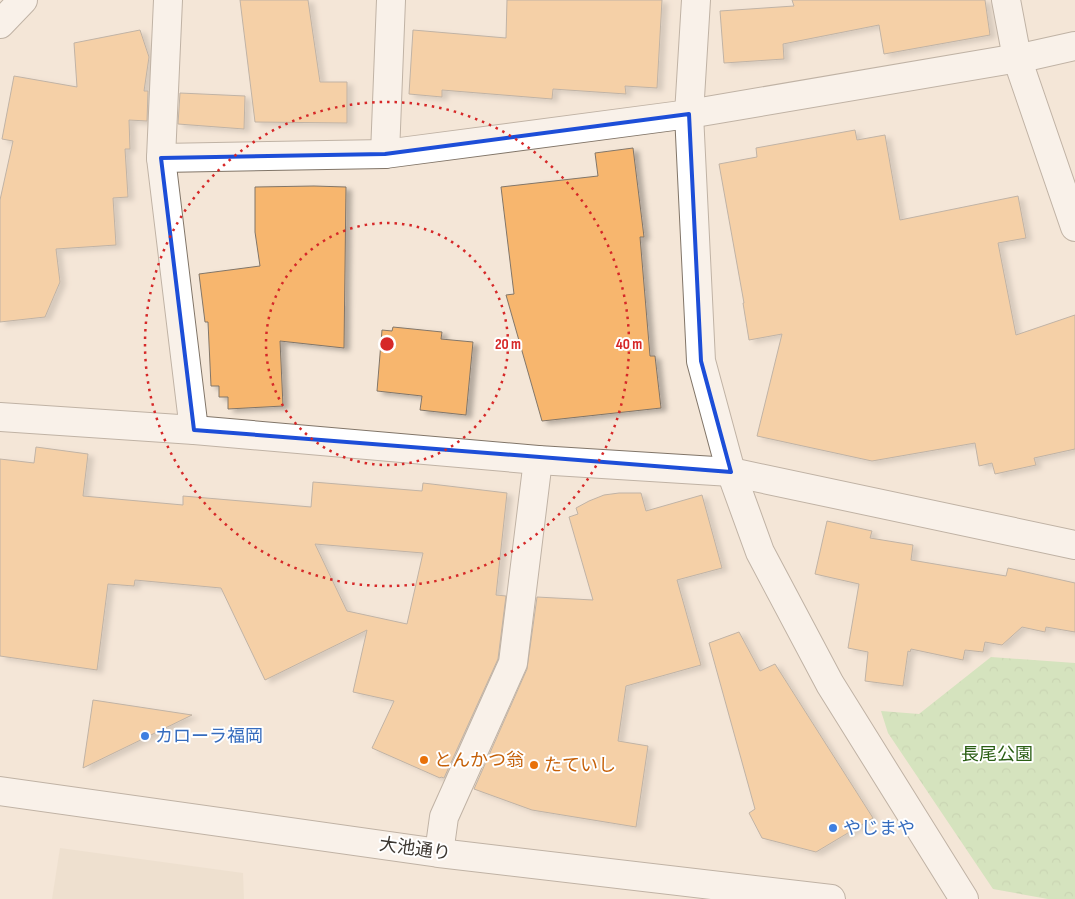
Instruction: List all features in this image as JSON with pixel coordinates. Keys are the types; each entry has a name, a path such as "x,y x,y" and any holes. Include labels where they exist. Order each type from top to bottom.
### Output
{"street":[{"path":"0,24 23,0"},
{"path":"168,0 161,158 194,430"},
{"path":"385,154 391,0"},
{"path":"696,0 689,114 701,361 731,472 760,552 830,684 964,899"},
{"path":"1006,0 1075,227"},
{"path":"161,158 385,154 689,114 1024,57 1075,46"},
{"path":"0,417 194,430 538,460 731,472 1075,545"},
{"path":"439,853 444,817 513,663 538,460"},
{"name":"大池通り","path":"0,791 694,891 831,899"}],"highlighted area":[{"path":"689,114 701,361 731,472 194,430 161,158 385,154"}],"shaded area":[{"path":"60,848 243,873 244,899 52,899"}],"green space":[{"name":"長尾公園","path":"991,657 1075,663 1075,899 1048,899 993,889 888,733 881,711 919,714"}],"building":[{"path":"240,0 308,0 320,82 347,82 347,123 255,122"},
{"path":"507,0 662,0 657,88 625,86 626,94 553,89 552,99 442,90 442,97 409,94 413,30 506,38"},
{"path":"792,0 985,0 990,35 884,54 879,25 783,44 784,59 724,63 720,11 794,6"},
{"path":"140,30 149,57 144,91 148,91 147,121 129,120 130,149 125,149 128,197 113,198 116,245 56,249 60,282 45,317 0,322 0,200 13,141 2,139 14,76 77,87 74,43"},
{"path":"180,93 245,96 244,129 178,124"},
{"path":"855,130 857,140 885,135 900,220 1018,196 1026,238 998,243 1016,335 1075,315 1075,449 1034,458 1036,465 995,474 992,463 979,466 975,443 872,461 757,436 782,334 749,340 719,164 757,157 756,148"},
{"path":"633,148 644,237 640,237 650,356 655,356 661,408 542,421 506,295 514,294 501,187 598,176 595,153"},
{"path":"255,187 346,187 344,348 280,341 283,406 228,409 228,397 219,397 219,386 211,386 208,322 205,322 199,274 260,266 255,232"},
{"path":"393,327 442,332 441,339 473,342 466,415 420,410 422,396 377,391 382,330 392,331"},
{"path":"36,447 88,454 83,496 183,505 183,496 311,507 313,482 422,491 423,483 507,493 496,595 506,596 498,659 444,778 440,778 372,748 394,701 353,692 367,630 265,680 221,588 135,580 134,586 108,584 97,670 0,656 0,459 34,463","holes":["315,544 423,553 407,624 347,611"]},
{"path":"641,493 646,511 702,495 722,568 677,580 701,665 626,686 618,741 648,746 636,827 532,810 474,789 527,669 537,597 593,600 569,517 578,514 576,508 589,501 604,495"},
{"path":"827,521 872,531 870,538 913,545 911,560 1006,576 1008,568 1075,583 1075,632 1046,627 1045,632 1022,627 1002,645 985,642 983,652 965,650 963,660 911,649 910,652 908,651 903,686 865,681 868,652 848,648 859,584 815,574"},
{"path":"739,632 760,671 775,664 873,818 816,852 762,838 749,813 755,809 709,643"},
{"path":"93,700 192,715 83,768"}],"place":[{"name":"カローラ福岡","path":"145,736"},
{"name":"とんかつ翁","path":"424,760"},
{"name":"たていし","path":"534,765"},
{"name":"やじまや","path":"833,828"}]}
